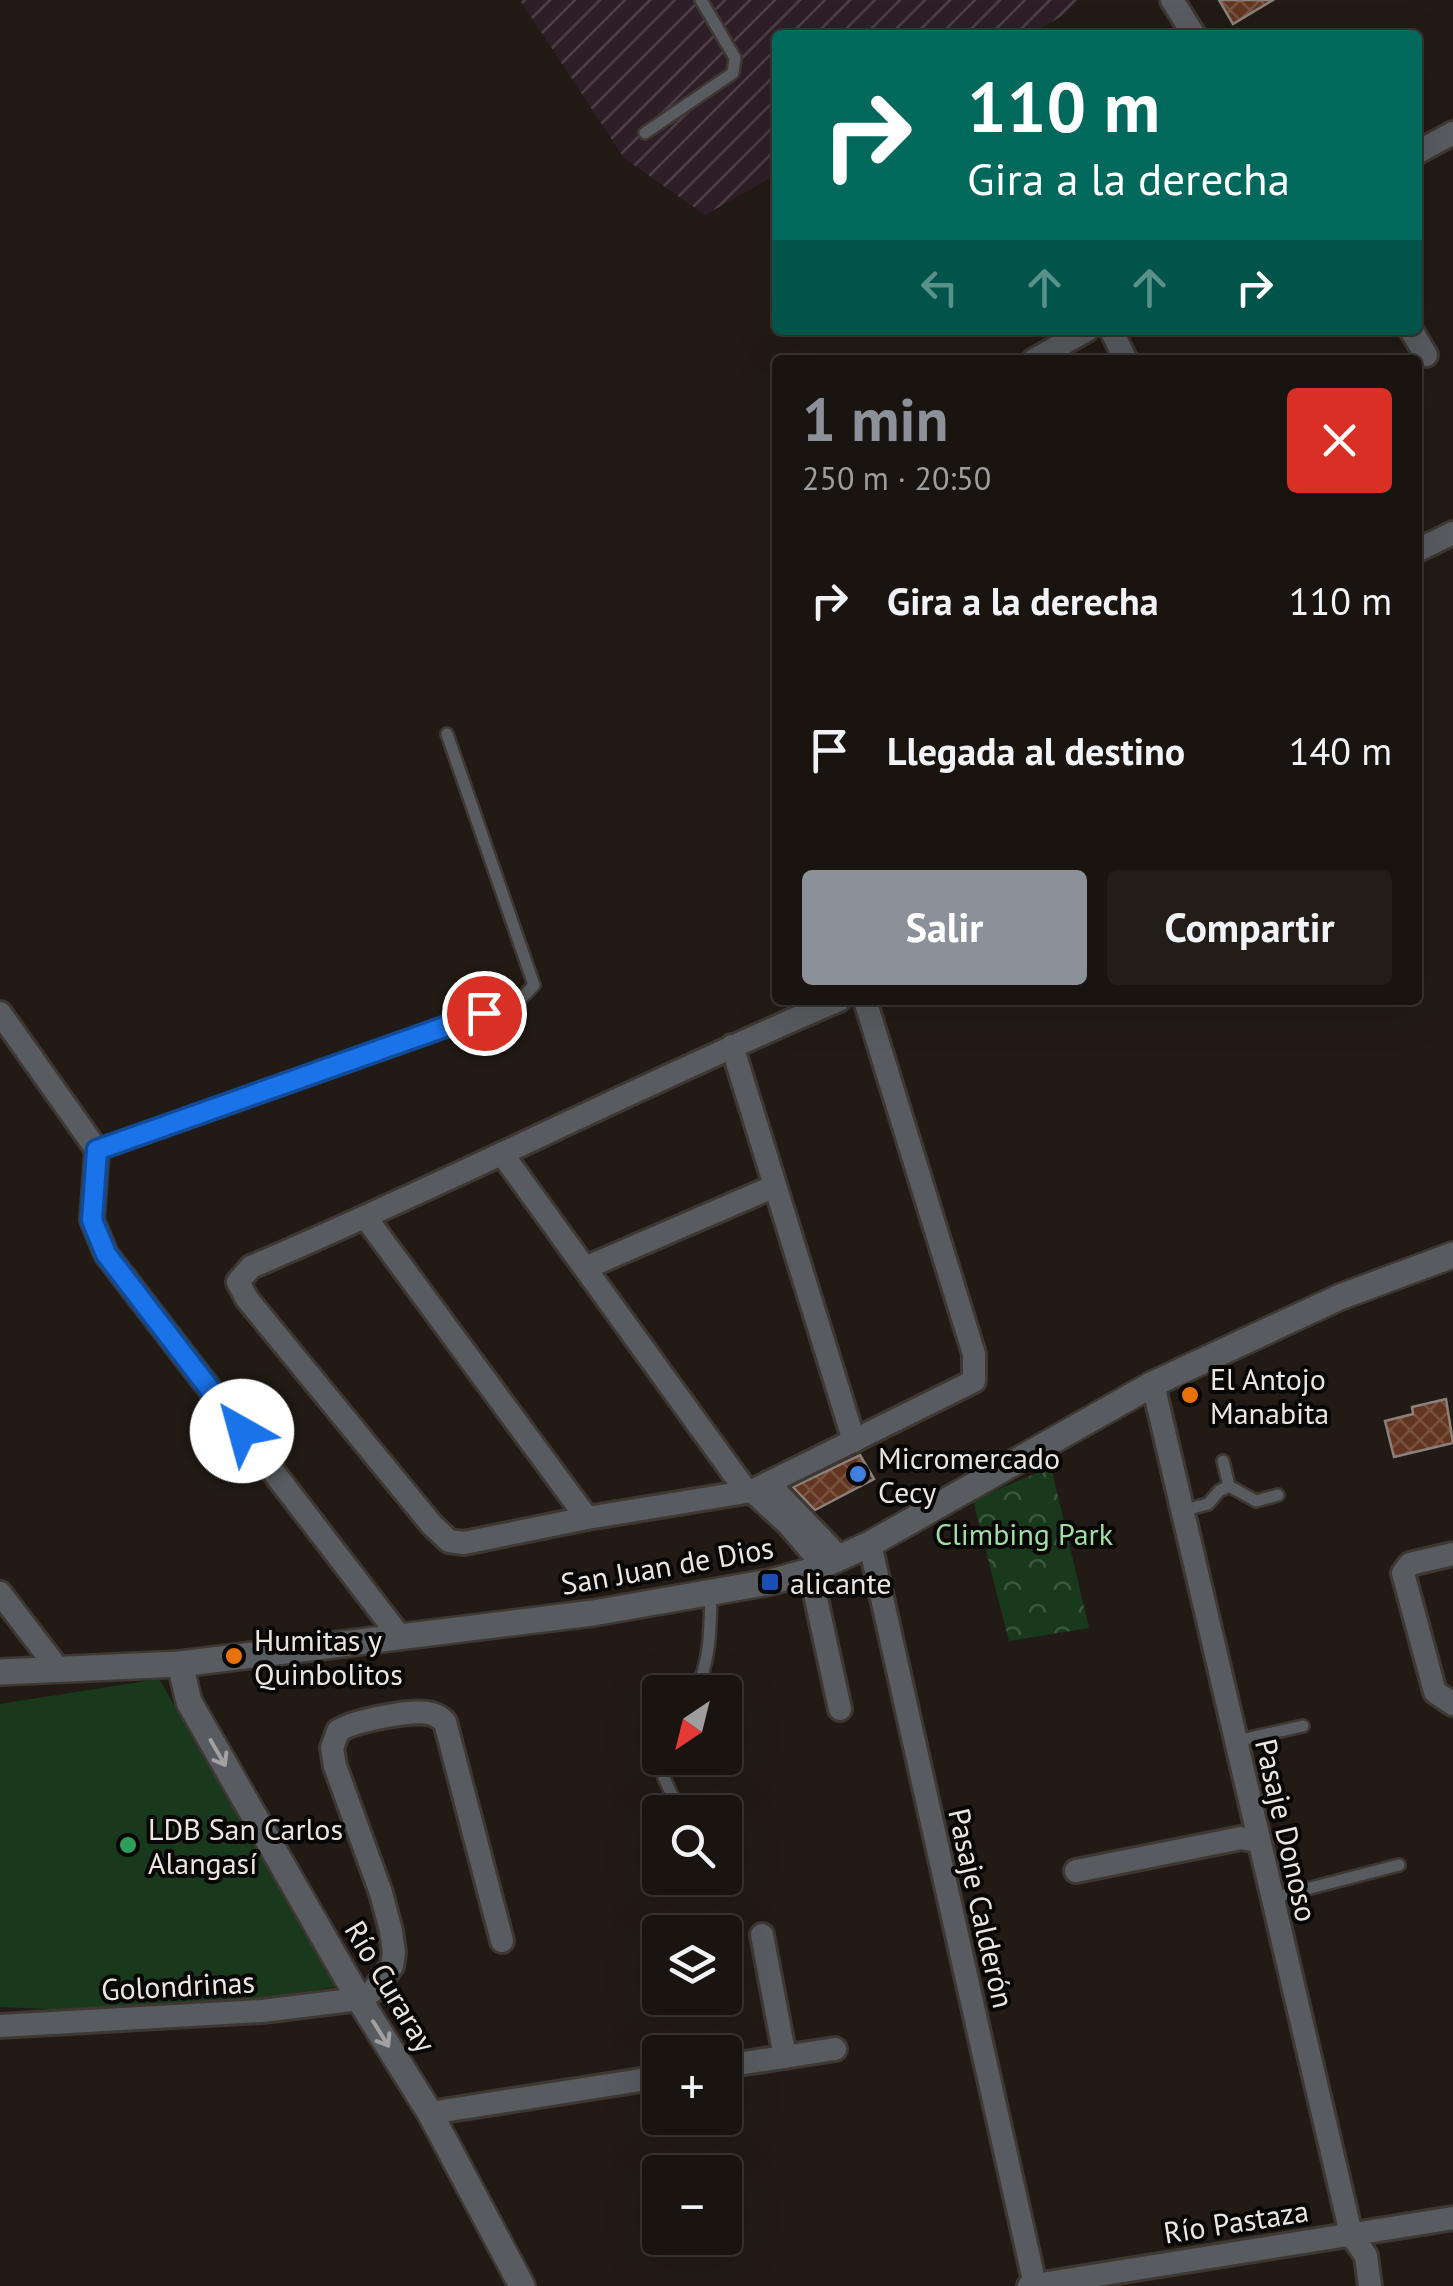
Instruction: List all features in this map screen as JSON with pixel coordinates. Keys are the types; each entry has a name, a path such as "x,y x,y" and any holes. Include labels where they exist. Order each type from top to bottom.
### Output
{"street":[{"path":"1172,0 1191,30"},
{"path":"1422,150 1453,132"},
{"path":"1043,355 1078,335"},
{"path":"1414,335 1426,355"},
{"path":"1422,548 1453,533"},
{"path":"827,1005 251,1267 238,1282 247,1300 448,1541 464,1543 756,1489 974,1381 974,1354 868,1005"},
{"path":"0,1013 97,1150 92,1220 106,1254 400,1638"},
{"path":"732,1046 854,1441"},
{"path":"503,1154 585,1268 756,1489 824,1564 840,1708"},
{"path":"585,1268 775,1186"},
{"path":"366,1218 588,1518"},
{"name":"San Juan de Dios","path":"0,1672 180,1664 593,1613 770,1582 870,1544 1154,1384 1340,1298 1453,1255"},
{"name":"Pasaje Donoso","path":"1154,1384 1351,2234 1366,2256 1370,2286"},
{"name":"Pasaje Calderón","path":"870,1544 1032,2286"},
{"path":"1453,1554 1410,1564 1403,1573 1435,1692 1453,1704"},
{"path":"0,1593 58,1670"},
{"name":"Río Curaray","path":"180,1664 189,1702 359,1999 430,2114 522,2286"},
{"path":"359,1999 384,1980 394,1953 381,1892 334,1766 333,1738 344,1727 420,1712 434,1714 445,1722 502,1941"},
{"path":"1076,1871 1241,1838 1258,1841"},
{"path":"762,1936 785,2057"},
{"name":"Golondrinas","path":"0,2026 262,2011 359,1999"},
{"path":"742,2063 835,2049"},
{"path":"430,2114 642,2080"},
{"name":"Río Pastaza","path":"1032,2286 1156,2275 1351,2234 1453,2218"}],"lane":[{"path":"645,133 732,74 735,58 701,0"},
{"path":"97,1150 520,1000 534,985 446,734"},
{"path":"1223,1461 1229,1486 1256,1501 1278,1495"},
{"path":"1184,1510 1208,1504 1229,1486"},
{"path":"702,1675 710,1639 710,1592"},
{"path":"1236,1741 1303,1726"},
{"path":"1272,1898 1398,1865"}],"shaded area":[{"path":"520,0 1078,0 1062,16 1037,30 772,30 772,177 705,215 624,158"}],"green space":[{"name":"Climbing Park","path":"1051,1467 1089,1628 1009,1641 973,1500"},
{"name":"LDB San Carlos Alangasí","path":"159,1679 339,1986 251,2000 117,2012 0,2007 0,1704"}],"building":[{"path":"1219,0 1273,0 1233,24"},
{"path":"1446,1399 1453,1443 1394,1457 1385,1421 1413,1414 1412,1407"},
{"path":"860,1455 874,1479 815,1510 793,1487"}],"place":[{"name":"El Antojo Manabita","path":"1190,1395"},
{"name":"Micromercado Cecy","path":"858,1474"},
{"name":"alicante","path":"770,1582"},
{"name":"Humitas y Quinbolitos","path":"234,1656"},
{"name":"LDB San Carlos Alangasí","path":"128,1845"}],"route":[{"path":"242,1431 106,1254 92,1220 97,1150 484,1013"}]}
